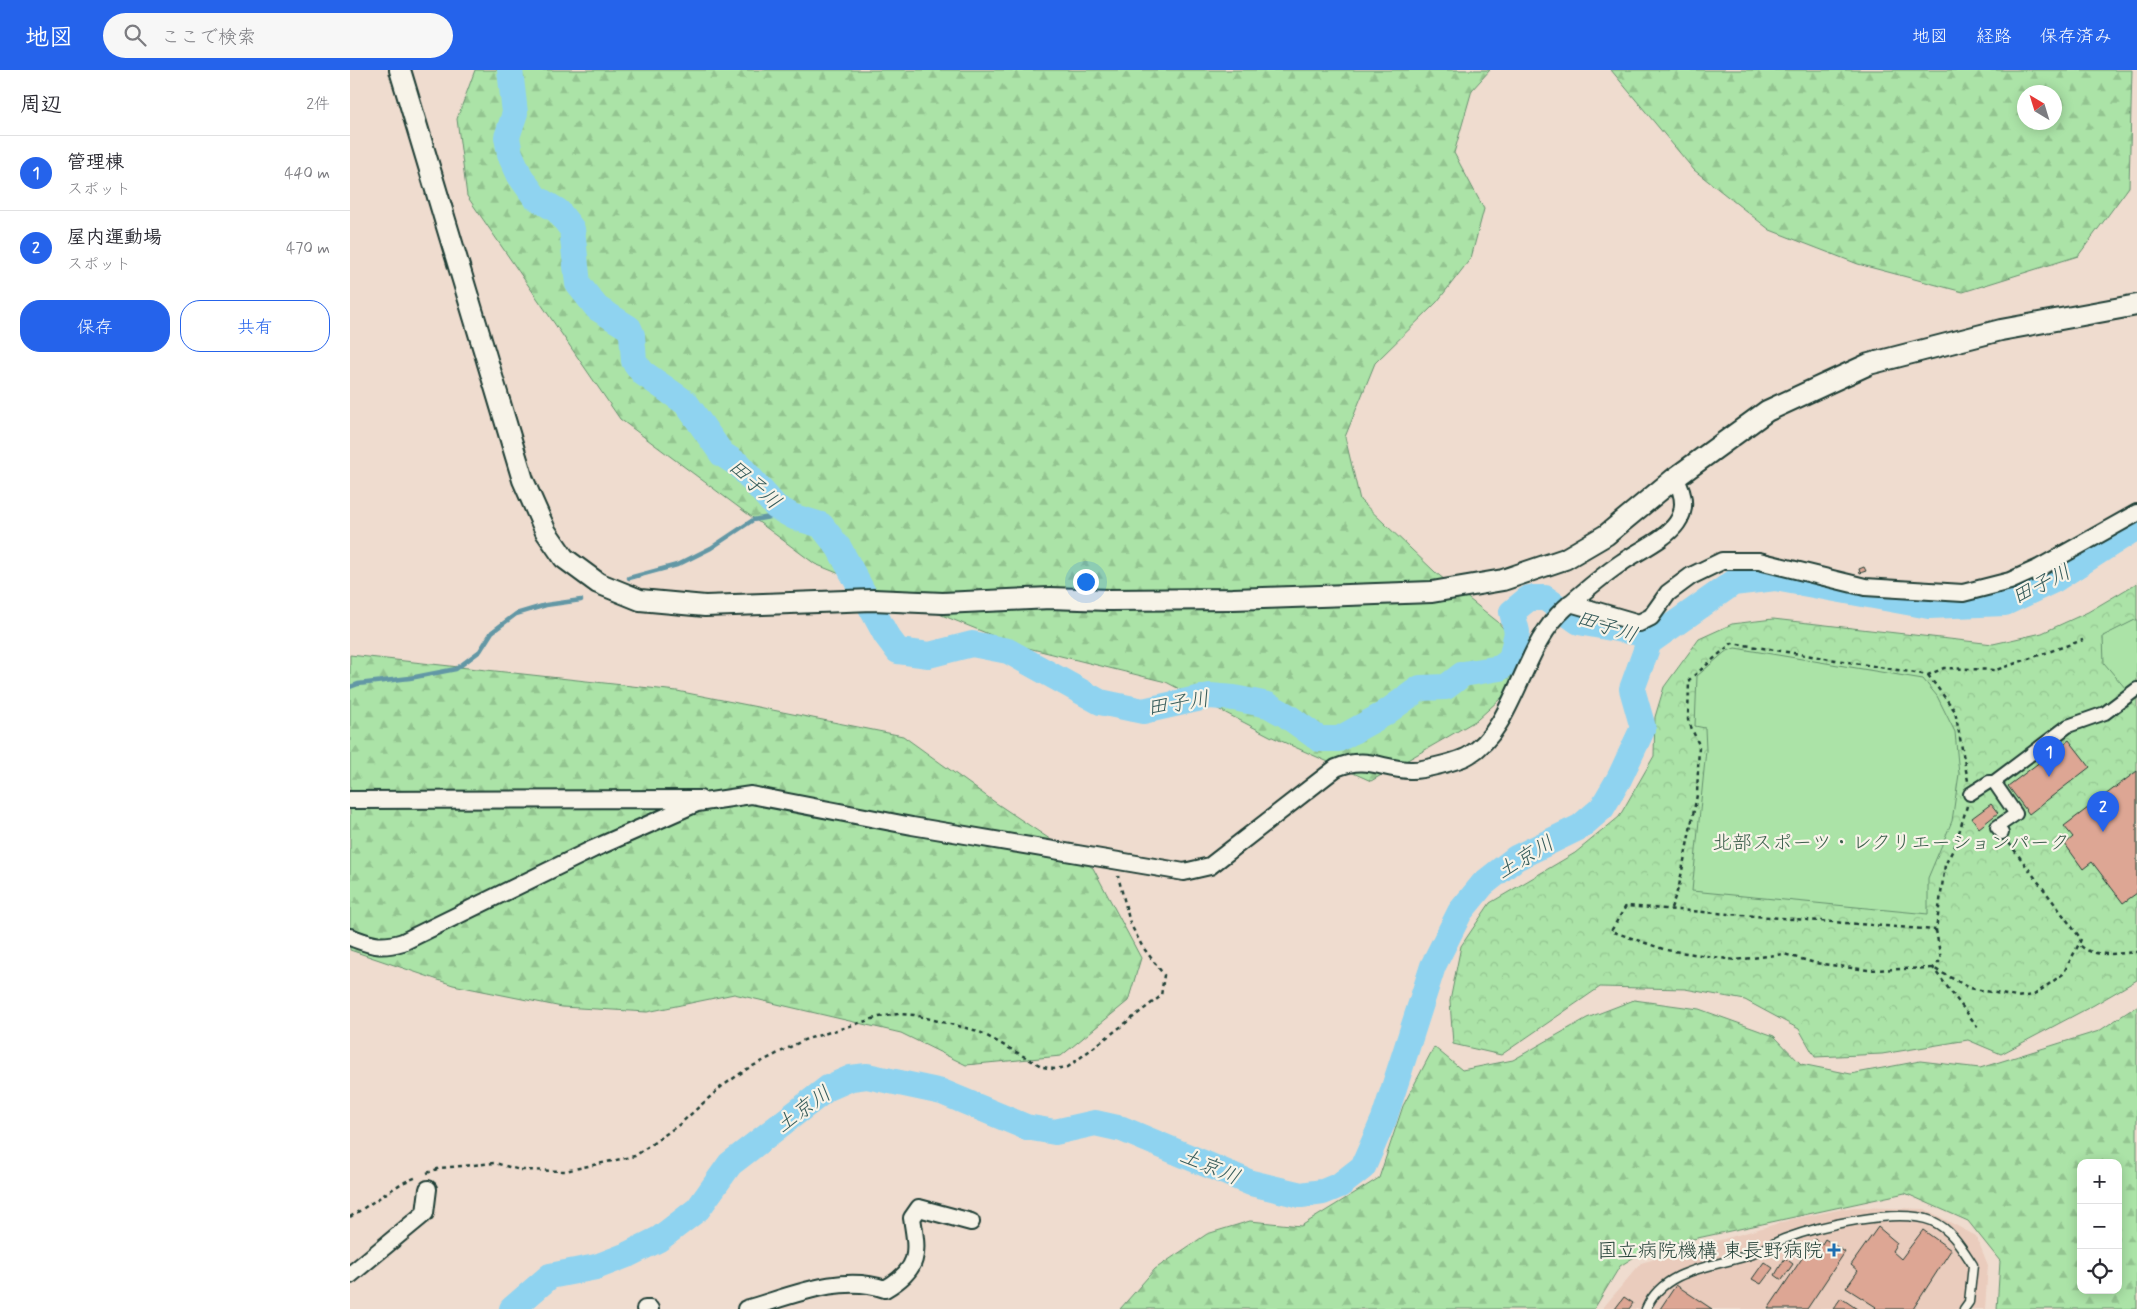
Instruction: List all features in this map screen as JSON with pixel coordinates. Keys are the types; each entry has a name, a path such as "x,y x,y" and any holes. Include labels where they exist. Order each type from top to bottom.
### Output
{"street":[{"path":"400,70 522,480 546,532 564,558 598,584 640,600 705,606 873,600 943,603 1050,598 1213,600 1432,592 1503,580 1565,559 1606,535 1675,478 1767,411 1870,364 2001,330 2137,305"},
{"path":"350,937 375,947 387,947 403,942 593,849 697,803 751,795 912,826 1184,872 1210,866 1336,768 1348,762 1357,761 1411,771 1468,756 1487,741 1498,724 1526,665 1553,618 1620,563 1660,539 1677,523 1685,504 1682,490 1675,478"},
{"path":"1568,605 1639,623 1650,617 1668,593 1675,587 1690,576 1722,561 1759,561 1865,587 1963,593 2010,582 2039,568 2137,513"},
{"path":"1970,794 1990,782 1994,782 2068,726 2105,714 2137,689"},
{"path":"1994,782 2016,814 1997,827 2002,833"},
{"path":"350,800 723,799"},
{"path":"350,1275 425,1213 428,1189"},
{"path":"746,1309 831,1286 870,1284 884,1289 899,1281 915,1263 917,1250 912,1218 919,1208 971,1222"},
{"path":"645,1309 650,1309"}],"lane":[{"path":"1646,1309 1652,1296 1678,1276 1710,1264 1753,1254 1784,1239 1844,1223 1880,1216 1906,1216 1932,1221 1953,1236 1973,1265 1969,1302 1964,1309"}],"path":[{"path":"1671,908 1679,886 1697,795 1699,745 1688,720 1689,680 1732,643 1928,675 1944,668 1996,670 2084,640"},
{"path":"1928,675 1955,712 1970,794 1954,846 1945,865 1936,930 1941,960 1933,968"},
{"path":"1936,930 1626,906 1611,931 1666,950 1735,960 1784,954 1815,962 1868,970 1933,968 1970,988 2016,997 2034,995 2063,974 2081,939 2002,833"},
{"path":"350,1216 402,1183 440,1168 495,1163 520,1170 564,1171 636,1156 680,1124 720,1087 747,1069 804,1040 879,1017 898,1014 914,1015 978,1031 1043,1067 1054,1070 1068,1067 1161,996 1164,975 1142,946 1130,923 1118,877 1118,860"},
{"path":"2080,944 2091,953 2137,952"},
{"path":"1933,968 1980,1030"}],"shaded area":[{"name":"国立病院機構 東長野病院","path":"1853,1207 1925,1209 1976,1236 1988,1265 1985,1309 1602,1309 1641,1263 1793,1219"}],"green space":[{"path":"475,70 1490,70 1472,90 1454,153 1484,209 1471,258 1437,302 1375,363 1345,437 1360,500 1435,572 1498,622 1535,667 1477,720 1371,781 1270,736 1166,682 1016,645 815,564 620,419 467,196 457,119"},
{"path":"1611,70 2132,70 2129,187 2078,256 1963,292 1858,264 1770,230 1694,170"},
{"name":"北部スポーツ・レクリエーションパーク","path":"2137,583 2137,980 2001,1054 1968,1040 1882,1054 1815,1057 1799,1029 1745,1000 1685,989 1600,987 1501,1055 1453,1044 1450,1001 1461,946 1490,903 1575,853 1619,817 1654,756 1655,717 1664,687 1699,639 1732,624 1773,619 1993,644 2042,633 2088,612"},
{"path":"2137,619 2137,681 2126,689 2104,663 2103,636"},
{"path":"1735,648 1923,679 1937,696 1955,732 1959,774 1952,821 1928,878 1928,914 1692,891 1706,750 1705,728 1695,726 1697,676 1725,652"},
{"path":"350,655 677,691 903,736 996,803 1093,868 1141,958 1128,1001 1061,1056 966,1065 901,1033 734,994 647,1012 562,1007 453,985 350,950"},
{"path":"1634,1000 1699,1009 1774,1036 1801,1064 1851,1074 1920,1061 1980,1068 2099,1031 2137,1006 2137,1309 1997,1309 2000,1261 1968,1221 1905,1193 1647,1249 1620,1266 1594,1309 1120,1309 1155,1269 1207,1234 1250,1221 1301,1226 1379,1178 1403,1106 1434,1047 1462,1070 1513,1060 1587,1018"}],"building":[{"path":"1864,567 1866,571 1860,573 1859,569"},
{"path":"2069,740 2090,767 2029,814 2008,786"},
{"path":"2137,771 2137,893 2123,903 2092,862 2083,869 2065,844 2073,837 2064,826"},
{"path":"1991,804 1998,813 1979,828 1972,818"},
{"path":"1878,1227 1897,1243 1892,1251 1901,1259 1923,1230 1951,1250 1913,1309 1874,1309 1876,1307 1846,1288 1858,1271 1851,1265"},
{"path":"1815,1239 1822,1244 1825,1239 1845,1252 1807,1309 1768,1309"},
{"path":"1785,1258 1793,1264 1782,1280 1775,1275"},
{"path":"1764,1262 1773,1268 1761,1284 1752,1279"},
{"path":"1676,1285 1712,1309 1660,1309"},
{"path":"1624,1297 1633,1303 1629,1309 1615,1309"},
{"path":"1841,1298 1857,1309 1833,1309"}],"waterway":[{"name":"田子川","path":"510,70 515,113 507,137 510,154 520,176 535,197 558,211 572,229 578,284 597,308 629,328 632,335 634,361 643,373 686,403 722,454 739,465 776,507 794,517 821,525 839,548 886,635 898,651 929,655 972,644 1008,651 1100,702 1143,711 1210,696 1234,698 1268,705 1286,715 1319,739 1339,739 1384,714 1420,688 1446,687 1463,674 1500,668 1511,660 1517,632 1512,612 1529,598 1545,598 1579,622 1639,633 1649,642"},
{"path":"629,578 677,565 711,548 753,520 770,517 782,511"},
{"name":"田子川","path":"1649,642 1733,583 1775,578 1929,606 2005,603 2054,580 2137,527"},
{"path":"350,687 358,684 410,678 456,669 480,651 492,632 516,614 546,605 581,600"},
{"name":"土京川","path":"512,1309 550,1276 596,1267 627,1255 659,1239 698,1209 730,1164 828,1088 851,1078 867,1076 942,1092 1026,1127 1055,1132 1095,1123 1122,1129 1251,1183 1301,1195 1323,1192 1340,1185 1363,1167 1384,1119 1433,966 1460,912 1483,884 1516,858 1580,827 1602,808 1619,779 1643,728 1632,689 1649,642"}],"place":[{"name":"管理棟","path":"2049,777"},
{"name":"屋内運動場","path":"2103,832"},
{"name":"国立病院機構 東長野病院","path":"1834,1250"}]}
